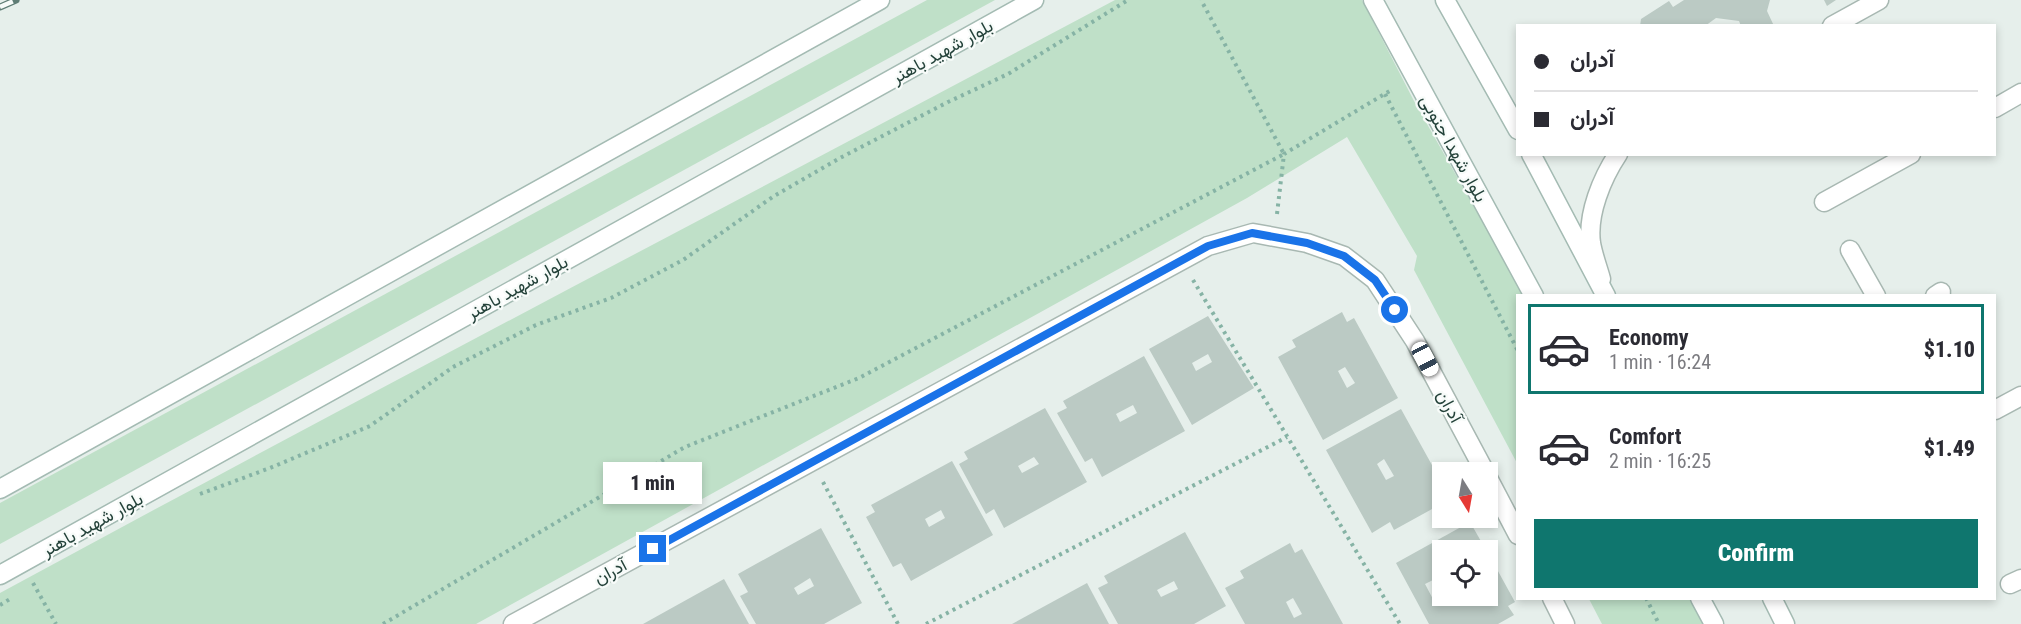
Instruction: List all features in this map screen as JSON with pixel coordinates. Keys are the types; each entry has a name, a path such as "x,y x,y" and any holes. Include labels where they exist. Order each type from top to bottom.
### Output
{"street":[{"path":"0,489 880,0"},
{"name":"بلوار شهید باهنر","path":"0,575 1034,0"},
{"name":"بلوار شهدا جنوبی","path":"1373,0 1533,294"},
{"path":"1445,0 1516,126"},
{"path":"1836,24 1879,0"},
{"path":"1495,86 1516,107"},
{"path":"1996,107 2021,93"},
{"path":"1532,156 1605,294"},
{"path":"1605,294 1591,242 1593,216 1607,171 1617,156"},
{"path":"1824,202 1907,156"},
{"name":"آدران","path":"513,624 1208,246 1252,233 1307,243 1344,256 1375,280 1415,340 1480,462"},
{"path":"1851,250 1875,294"},
{"path":"1996,409 2021,396"},
{"path":"1498,497 1516,531"},
{"path":"1553,600 1565,624"},
{"path":"1701,600 1714,624"},
{"path":"1773,600 1785,624"}],"path":[{"path":"193,497 370,426 453,367 536,325 611,297 683,260 774,196 840,158 1008,74 1128,0"},
{"path":"1201,0 1284,154 1274,237"},
{"path":"383,624 685,447 860,378 1284,154 1414,76"},
{"path":"1385,94 1516,347"},
{"path":"1181,261 1400,624"},
{"path":"926,624 1287,437"},
{"path":"813,462 898,624"},
{"path":"21,563 56,624"},
{"path":"27,590 44,580"},
{"path":"0,605 13,598"},
{"path":"1647,600 1659,624"}],"green space":[{"path":"927,0 995,0 0,544 0,503"},
{"path":"1115,0 1362,0 1414,101 1523,294 1516,294 1516,461 1414,270 1417,256 1347,137 1247,198 476,624 0,624 0,593 417,369"},
{"path":"1590,600 1694,600 1706,624 1602,624"}],"building":[{"path":"1684,0 1770,0 1767,11 1773,24 1740,24 1739,21 1716,18 1708,24 1640,24 1641,19 1669,1 1673,7"},
{"path":"1824,0 1836,0 1827,6"},
{"path":"1342,312 1347,322 1354,318 1398,398 1323,440 1278,357 1296,347 1292,340","holes":["1345,367 1355,383 1347,388 1338,371"]},
{"path":"1208,316 1254,388 1192,425 1149,349","holes":["1208,354 1212,362 1196,371 1192,363"]},
{"path":"1144,356 1185,431 1102,477 1092,458 1085,462 1057,413 1067,408 1063,401","holes":["1133,405 1137,413 1120,422 1116,414"]},
{"path":"1045,408 1087,482 1004,528 994,509 986,514 959,464 968,459 964,452","holes":["1034,457 1039,464 1022,473 1018,466"]},
{"path":"1401,409 1432,465 1432,509 1394,530 1390,522 1372,533 1326,450","holes":["1384,459 1394,476 1386,480 1377,464"]},
{"path":"952,461 993,535 911,581 901,563 893,567 866,517 875,512 871,505","holes":["941,510 945,518 929,527 925,519"]},
{"path":"821,528 862,603 824,624 756,624 740,596 748,592 738,574","holes":["810,578 814,586 798,595 794,588"]},
{"path":"1459,528 1473,528 1480,540 1438,540"},
{"path":"1185,532 1226,606 1194,624 1118,624 1098,588 1108,583 1104,576","holes":["1174,581 1178,589 1161,597 1157,590"]},
{"path":"1290,543 1295,553 1302,549 1343,624 1245,624 1225,588 1244,578 1240,571","holes":["1293,598 1302,614 1294,618 1286,602"]},
{"path":"1432,543 1432,580 1425,584 1432,597 1432,606 1498,606 1498,571 1515,602 1508,606 1514,615 1498,624 1429,624 1396,563"},
{"path":"724,579 749,624 643,624"},
{"path":"1087,583 1109,624 1012,624"}],"railway":[{"path":"0,7 16,0"}],"route":[{"path":"653,549 1208,246 1252,233 1307,243 1344,256 1375,280 1395,310"}]}
